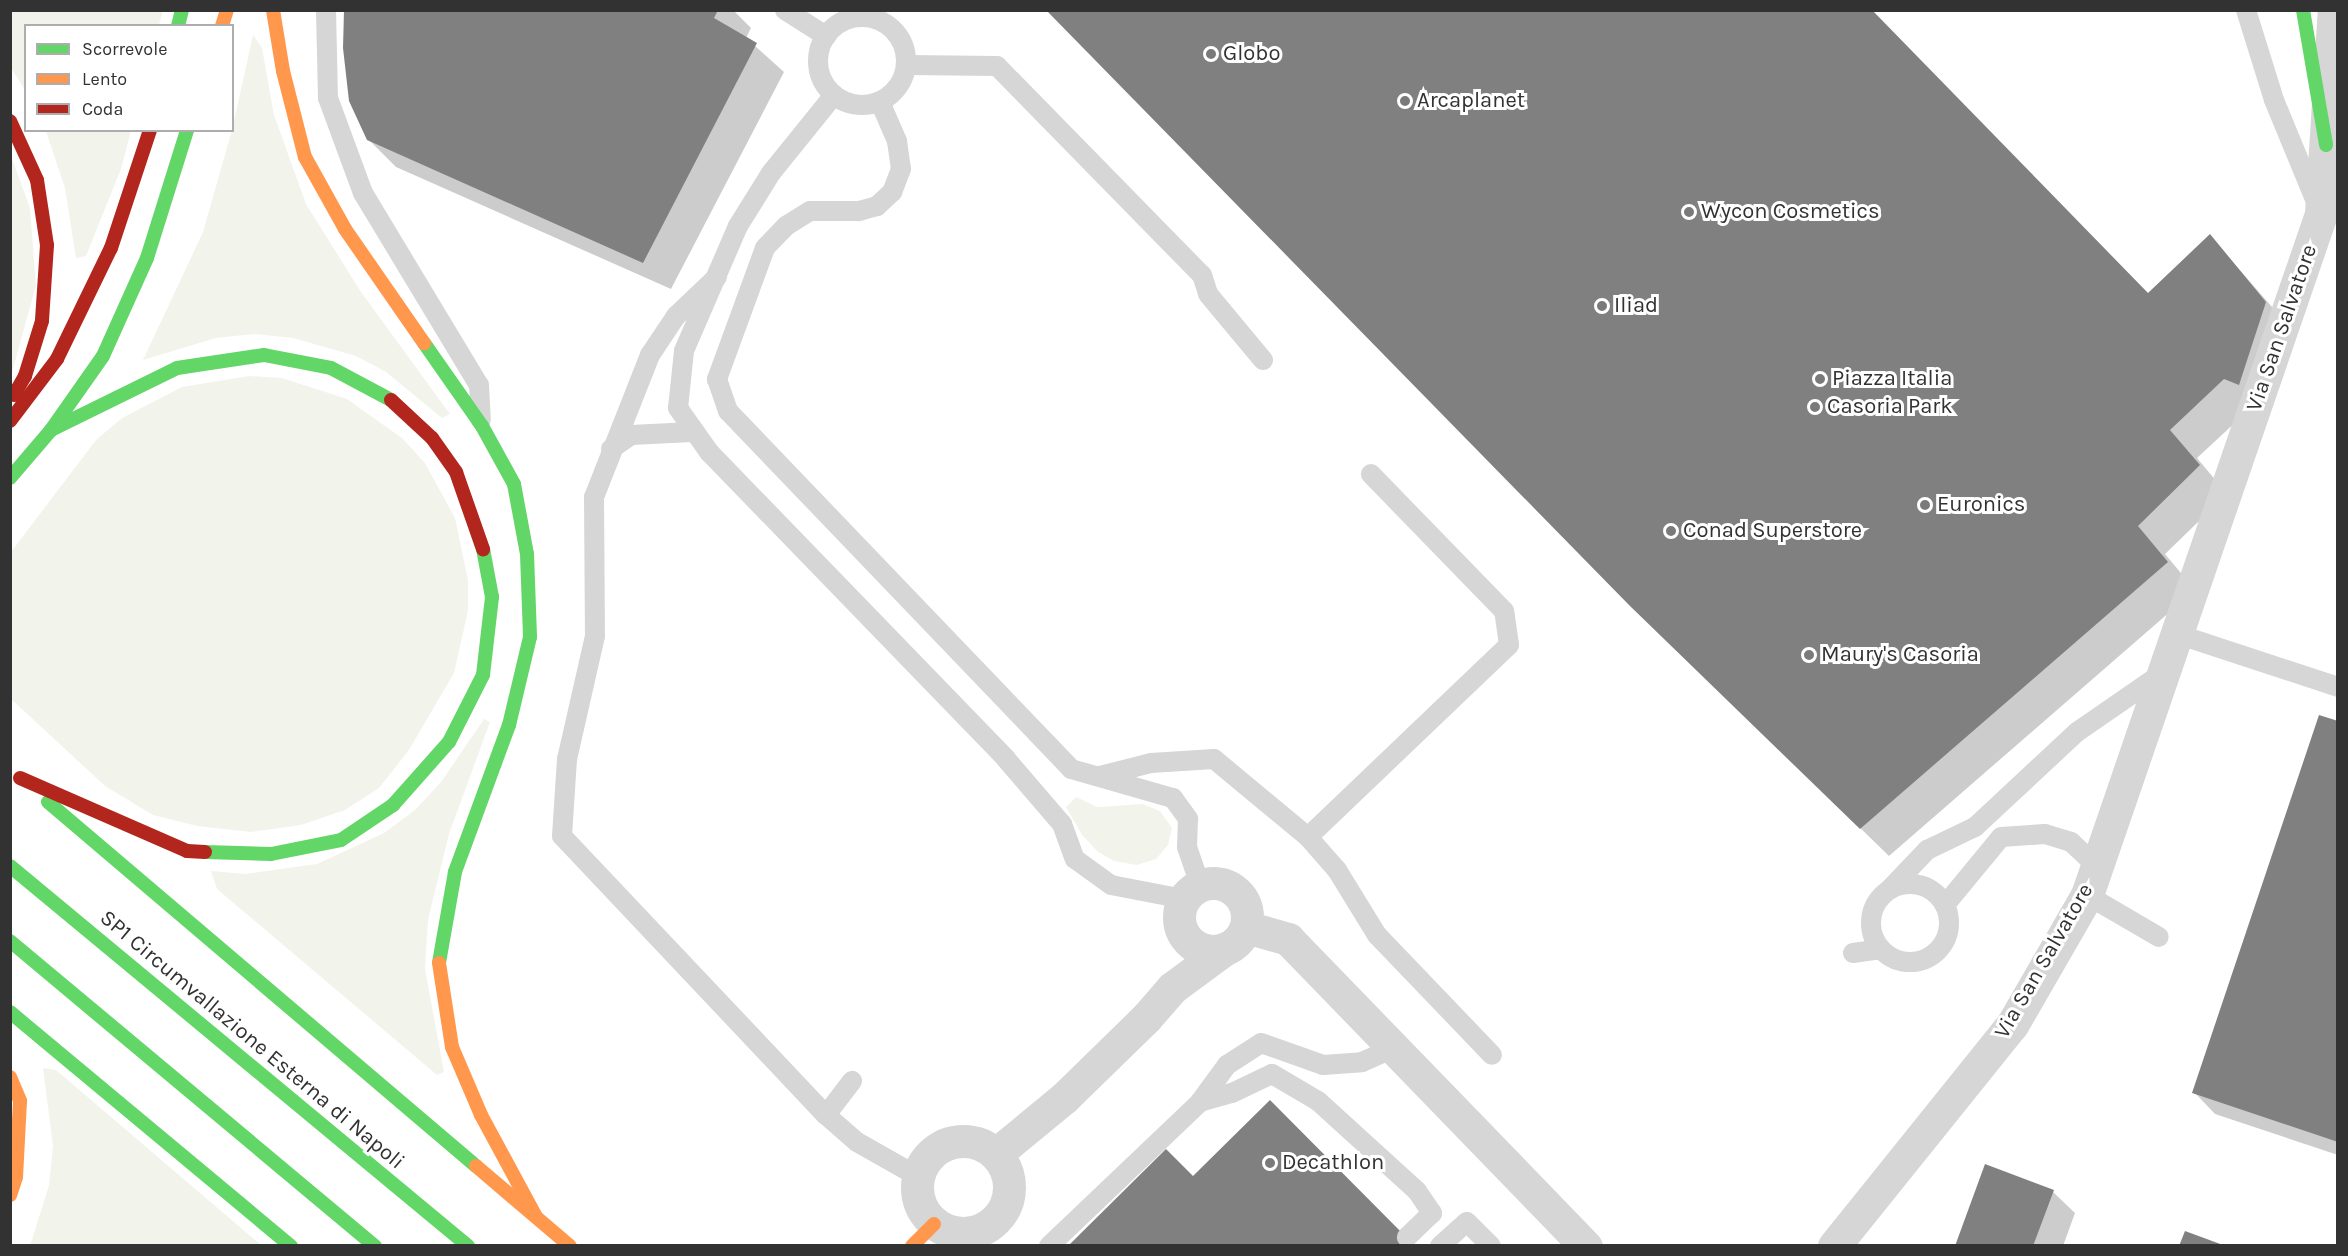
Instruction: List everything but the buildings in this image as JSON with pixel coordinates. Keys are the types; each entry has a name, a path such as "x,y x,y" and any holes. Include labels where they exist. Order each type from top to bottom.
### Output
{"main road":[{"path":"273,10 283,71 305,157 345,229 482,426 514,484 527,554 530,637 509,725 455,872 438,966 452,1047 482,1115 535,1215"},
{"path":"2303,10 2332,150"},
{"path":"10,121 37,180 47,245 42,321 25,376 10,400"},
{"path":"10,421 57,358 111,248 149,132"},
{"path":"10,477 51,430 103,356 147,258 186,132"},
{"path":"15,773 187,851 271,854 341,840 393,805 449,742 483,675 492,597 480,531 456,472 432,438 395,402 331,368 264,355 177,368 51,430"},
{"path":"15,773 570,1245"},
{"name":"SP1 Circumvallazione Esterna di Napoli","path":"10,866 468,1245"},
{"path":"10,941 375,1245"},
{"path":"10,1012 291,1245"},
{"path":"10,1077 21,1101 16,1177 10,1195"}],"street":[{"name":"Via San Salvatore","path":"1834,1245 2012,1025 2092,880 2321,214 2332,150 2334,10"},
{"path":"996,1154 1064,1098 1146,1018 1172,987 1236,938 1245,905 1232,888 1211,883 1192,892 1179,919 1187,938 1205,950 1236,938 1288,939 1586,1245"},
{"path":"971,1141 996,1154 1004,1165 1010,1192 998,1218 974,1233 923,1234 917,1176 932,1152 950,1143 971,1141"}],"lane":[{"path":"326,10 328,98 359,182 479,385 482,426"},
{"path":"785,10 826,36"},
{"path":"2247,10 2274,100 2321,214"},
{"path":"875,14 898,36 906,65 898,87 880,102 856,105 834,96 820,73 818,60 826,36 847,20 875,14"},
{"path":"906,65 997,66 1202,275 1208,294 1263,360"},
{"path":"834,96 771,173 738,226 684,351 678,408 692,432 1006,759 1062,824 1076,859 1111,885 1192,892 1187,847 1188,819 1173,798 1071,769 728,411 717,379 765,248 786,226 810,211 859,211 877,206 892,192 901,169 897,141 880,102"},
{"path":"717,277 676,316 650,354 594,497 595,636 567,759 562,836 826,1115 857,1142 917,1176"},
{"path":"611,449 631,435 692,432"},
{"path":"1308,837 1509,645 1504,611 1371,474"},
{"path":"2177,634 2337,687"},
{"path":"1890,889 1919,885 1934,892 1945,905 1949,921 1947,938 1937,951 1923,960 1908,962 1893,958 1881,948 1871,920 1874,908 1890,889 1927,850 1975,827 2077,732 2164,672"},
{"path":"1095,777 1151,764 1214,759 1308,837 1337,870 1377,935 1492,1055"},
{"path":"1945,905 2001,837 2045,834 2071,842 2092,880 2159,936"},
{"path":"1853,953 1881,948"},
{"path":"1049,1245 1200,1102 1227,1065 1261,1043 1323,1065 1362,1062 1394,1048"},
{"path":"1200,1102 1232,1094 1272,1074 1318,1101 1417,1191 1432,1213 1407,1238"},
{"path":"826,1115 852,1081"},
{"path":"1440,1245 1467,1222 1491,1245"}],"shaded area":[{"path":"11,10 163,11 159,24 24,24 24,88 11,68"},
{"path":"253,35 262,48 274,115 306,204 361,292 450,414 442,418 386,372 356,356 293,338 254,334 216,338 143,360 203,232 231,132 234,132 234,121"},
{"path":"46,132 131,132 121,169 86,256 76,258 65,188"},
{"path":"10,153 30,208 36,285 10,380"},
{"path":"249,376 282,378 347,399 402,438 425,463 455,518 468,580 468,611 454,673 409,750 379,788 345,810 301,825 251,832 197,826 153,815 105,786 10,698 11,552 96,440 122,418 182,387"},
{"path":"484,719 490,722 449,834 428,920 425,969 444,1072 437,1075 217,889 211,871 246,874 317,864 384,833 415,810 441,782"},
{"path":"1076,797 1097,807 1143,804 1160,811 1172,828 1168,845 1156,859 1137,865 1114,861 1098,852 1082,835 1066,807"},
{"path":"43,1068 56,1070 261,1245 30,1246 49,1185 53,1146"}],"traffic: fast":[{"path":"178,24 182,10"},
{"path":"2303,10 2326,145"},
{"path":"10,478 51,430 103,356 147,258 186,132"},
{"path":"424,343 482,426 514,484 527,554 530,637 509,725 455,872 439,963"},
{"path":"51,430 177,368 264,355 331,368 391,400"},
{"path":"205,852 271,854 341,840 393,805 449,742 483,675 492,597 483,549"},
{"path":"48,802 476,1166"},
{"path":"10,866 468,1246"},
{"path":"10,941 375,1246"},
{"path":"10,1012 291,1246"}],"traffic: slow":[{"path":"223,24 227,10"},
{"path":"273,10 283,71 305,157 345,229 424,343"},
{"path":"439,963 452,1047 481,1115 535,1215"},
{"path":"10,1077 20,1101 16,1177 10,1195"},
{"path":"476,1166 570,1246"},
{"path":"912,1246 934,1224"}],"traffic: jam":[{"path":"10,121 37,180 47,245 42,321 25,376 14,395"},
{"path":"10,421 57,359 111,248 149,132"},
{"path":"391,400 432,438 456,472 483,549"},
{"path":"20,778 187,851 205,852"}],"place":[{"name":"Globo","path":"1211,54"},
{"name":"Arcaplanet","path":"1405,101"},
{"name":"Wycon Cosmetics","path":"1689,212"},
{"name":"Iliad","path":"1602,306"},
{"name":"Piazza Italia","path":"1820,379"},
{"name":"Casoria Park","path":"1815,407"},
{"name":"Euronics","path":"1925,505"},
{"name":"Conad Superstore","path":"1671,531"},
{"name":"Maury's Casoria","path":"1809,655"},
{"name":"Decathlon","path":"1270,1163"}]}
